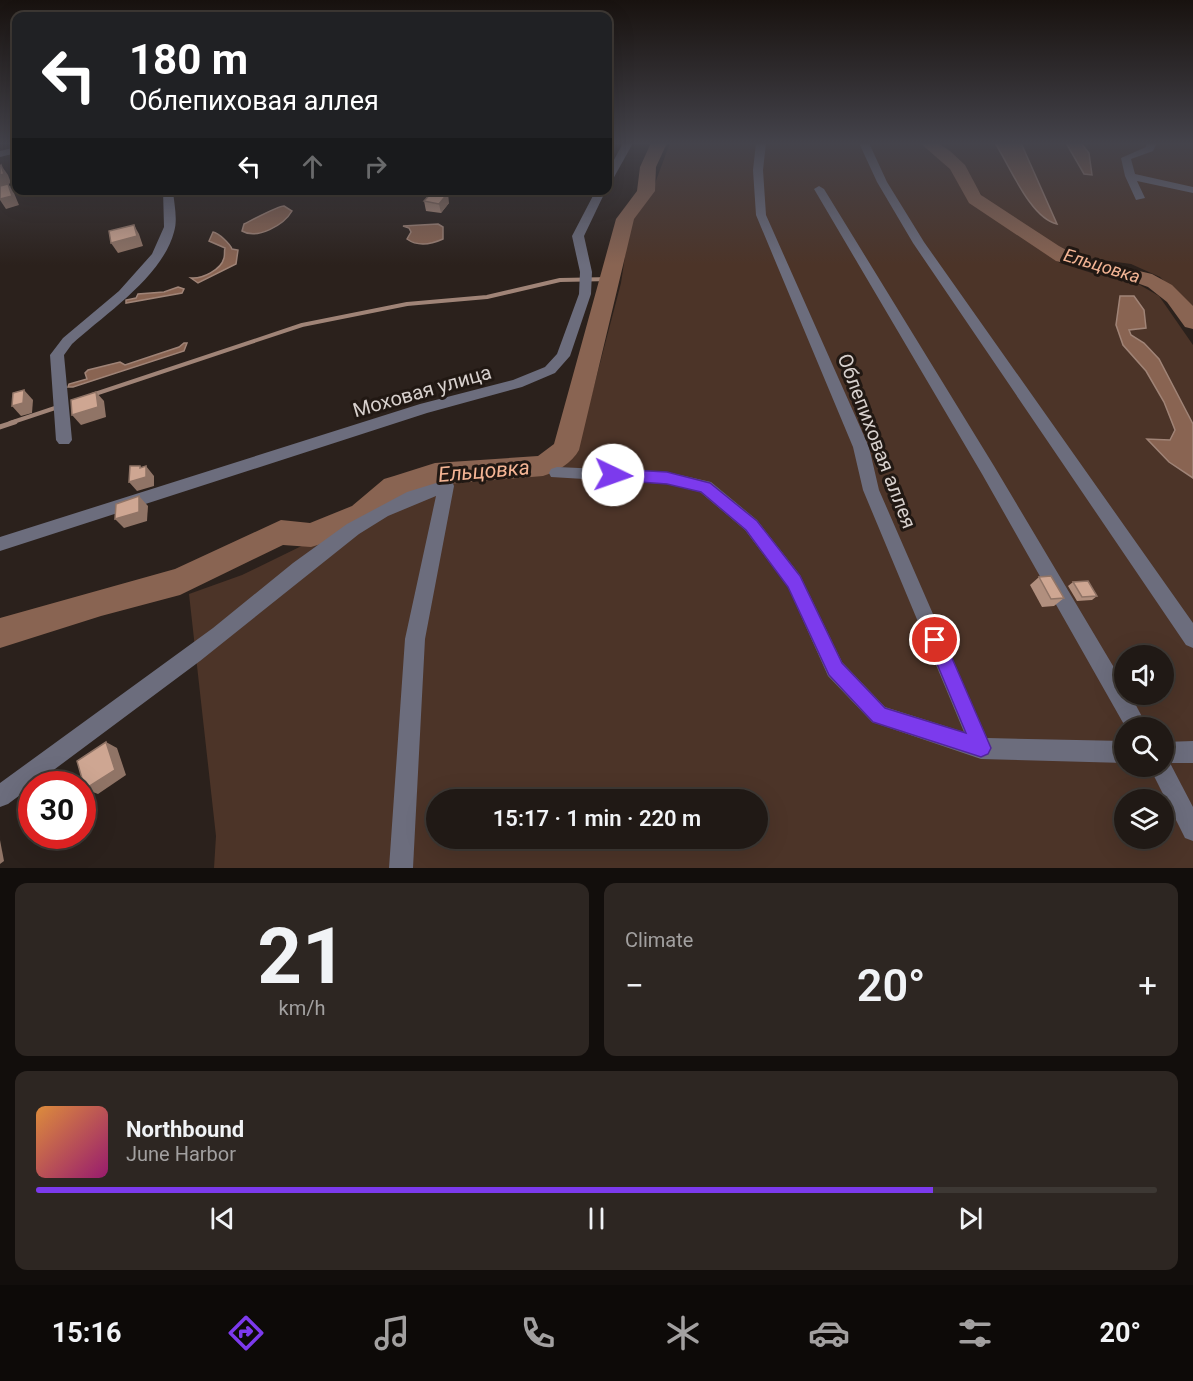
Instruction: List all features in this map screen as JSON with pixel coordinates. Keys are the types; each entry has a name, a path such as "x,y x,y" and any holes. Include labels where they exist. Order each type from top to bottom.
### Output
{"street":[{"name":"Облепиховая аллея","path":"759,184 761,215 861,447 871,490 981,748"},
{"path":"884,184 919,243 1193,639"},
{"path":"1133,184 1140,198"},
{"path":"1164,184 1193,190"},
{"path":"819,189 988,470 1132,717"},
{"path":"64,440 57,355 61,345 99,315 154,260 167,241 170,231 168,195"},
{"name":"Моховая улица","path":"0,544 425,408 517,384 550,370 563,356 585,294 586,272 578,236 598,195"},
{"path":"557,473 667,478 705,488 751,525 794,582 835,669 879,715 981,748 1114,752"},
{"path":"0,796 222,632 316,552 394,503 446,486 415,639 400,868"},
{"path":"1174,753 1193,752"},
{"path":"1166,777 1193,830"}],"shaded area":[{"path":"655,184 960,184 968,199 1060,263 1095,274 1133,281 1159,296 1193,345 1193,868 214,868 216,836 189,594 242,575 324,535 451,481 545,473 577,451 621,283 630,223 651,194"},
{"path":"973,184 1193,184 1193,311 1160,277 1131,264 1067,255 983,197"},
{"path":"1017,184 1039,184 1057,224 1047,220 1038,212"},
{"path":"284,206 292,211 277,226 255,234 242,231 244,224"},
{"path":"438,224 443,227 443,239 425,244 411,242 407,239 411,232 409,228 403,226"},
{"path":"213,232 224,239 232,249 238,250 236,264 198,283 191,278 210,273 219,266 224,258 225,248 209,241"},
{"path":"178,287 184,289 182,293 126,303 126,300 136,298 138,294 164,292"},
{"path":"1120,296 1134,296 1144,310 1146,328 1129,330 1131,335 1144,343 1159,359 1193,424 1193,478 1169,462 1147,439 1170,440 1175,430 1164,402 1146,371 1123,345 1116,325"},
{"path":"187,343 184,351 68,387 69,384 87,379 85,373 88,370 120,362 125,365 179,347"}],"building":[{"path":"8,184 12,196 0,199 0,186"},
{"path":"429,195 446,195 439,204 424,201"},
{"path":"134,225 137,236 111,243 109,231"},
{"path":"24,390 23,403 12,406 13,393"},
{"path":"96,392 98,407 72,415 71,400"},
{"path":"130,466 140,466 140,468 146,466 146,477 129,482"},
{"path":"139,496 139,512 115,519 116,504"},
{"path":"1051,576 1064,598 1051,599 1039,577"},
{"path":"1088,581 1097,596 1082,597 1073,582"},
{"path":"106,742 115,770 96,782 96,771 80,771 77,761"}],"waterway":[{"name":"Ельцовка","path":"0,633 180,581 281,532 311,535 362,514 394,487 435,474 543,466 566,450 625,219 646,191 647,184"},
{"name":"Ельцовка","path":"966,184 975,199 1063,257 1083,264 1132,274 1165,289 1193,322"},
{"path":"92,395 302,325 407,304 487,297 560,280 611,279"},
{"path":"10,423 55,408"},
{"path":"0,427 15,422"}],"route":[{"path":"613,475 667,478 705,488 751,525 794,582 835,669 879,715 981,748 935,640"}]}
